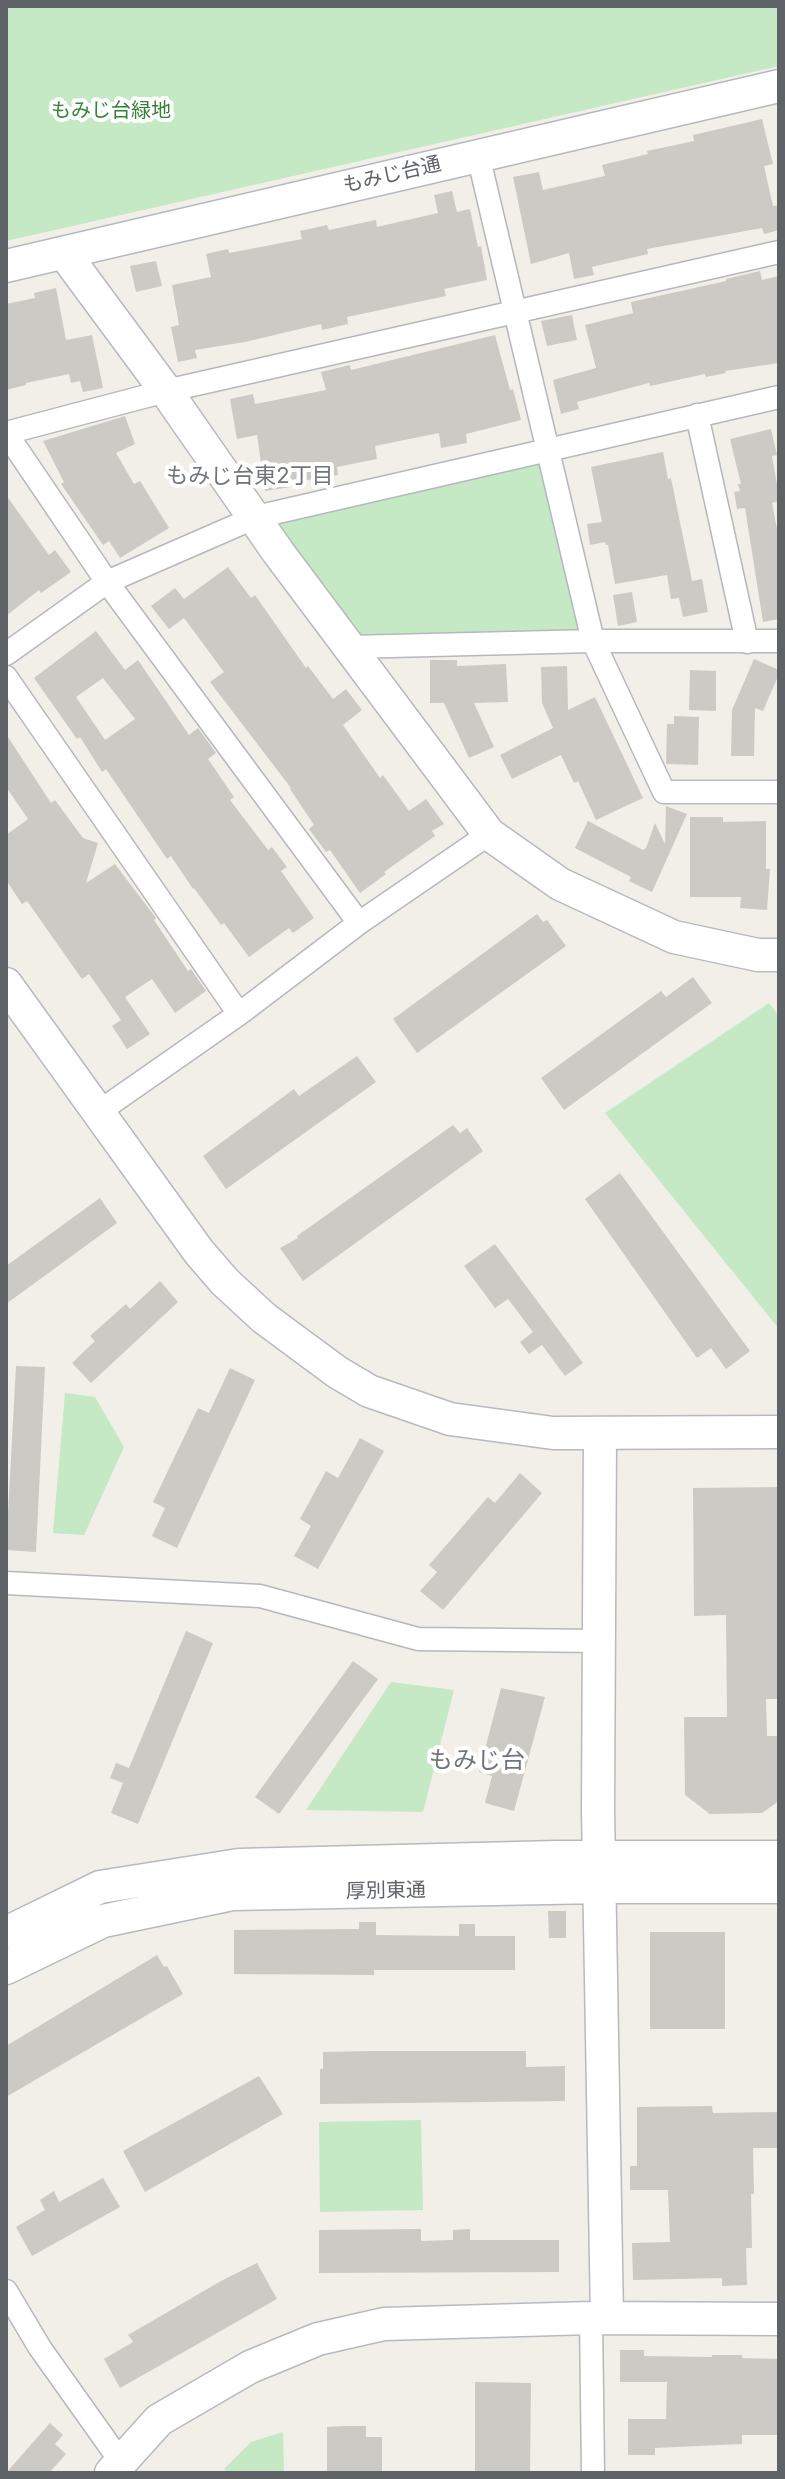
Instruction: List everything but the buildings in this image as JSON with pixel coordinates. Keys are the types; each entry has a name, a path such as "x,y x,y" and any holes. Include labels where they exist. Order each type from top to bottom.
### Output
{"street":[{"name":"もみじ台通","path":"6,266 779,86"},
{"path":"478,155 593,641 664,792 779,792"},
{"path":"359,923 107,582 6,433 166,391 779,252"},
{"path":"64,253 166,391 278,552 489,834 560,884 674,937 758,955 779,955"},
{"path":"6,654 107,582 256,517 779,397"},
{"path":"697,415 747,642"},
{"path":"350,647 593,641 779,641"},
{"path":"6,677 239,1014"},
{"path":"100,1111 239,1014 359,923 489,834"},
{"path":"6,984 199,1252 225,1282 264,1318 337,1372 369,1391 450,1419 553,1433 779,1432"},
{"path":"593,2473 599,2318 600,1434"},
{"path":"6,1583 260,1596 418,1639 599,1641"},
{"name":"厚別東通","path":"6,1968 103,1921 232,1894 600,1872 779,1857"},
{"name":"厚別東通","path":"6,1933 100,1887 239,1865 600,1872 779,1887"},
{"path":"6,2291 116,2468 159,2420 250,2367 318,2339 384,2324 599,2318 779,2319"}],"green space":[{"name":"もみじ台緑地","path":"6,6 779,6 779,66 6,241"},
{"path":"548,450 593,641 350,647 256,517"},
{"path":"769,1003 779,1016 779,1329 605,1113"},
{"path":"65,1393 95,1397 124,1447 84,1535 53,1533"},
{"path":"391,1682 454,1690 423,1812 306,1810"},
{"path":"421,2120 423,2210 320,2212 319,2122"},
{"path":"283,2432 284,2473 228,2473 224,2469 251,2442"}],"district":[{"name":"もみじ台東2丁目","path":"250,476"},
{"name":"もみじ台","path":"477,1761"}]}
